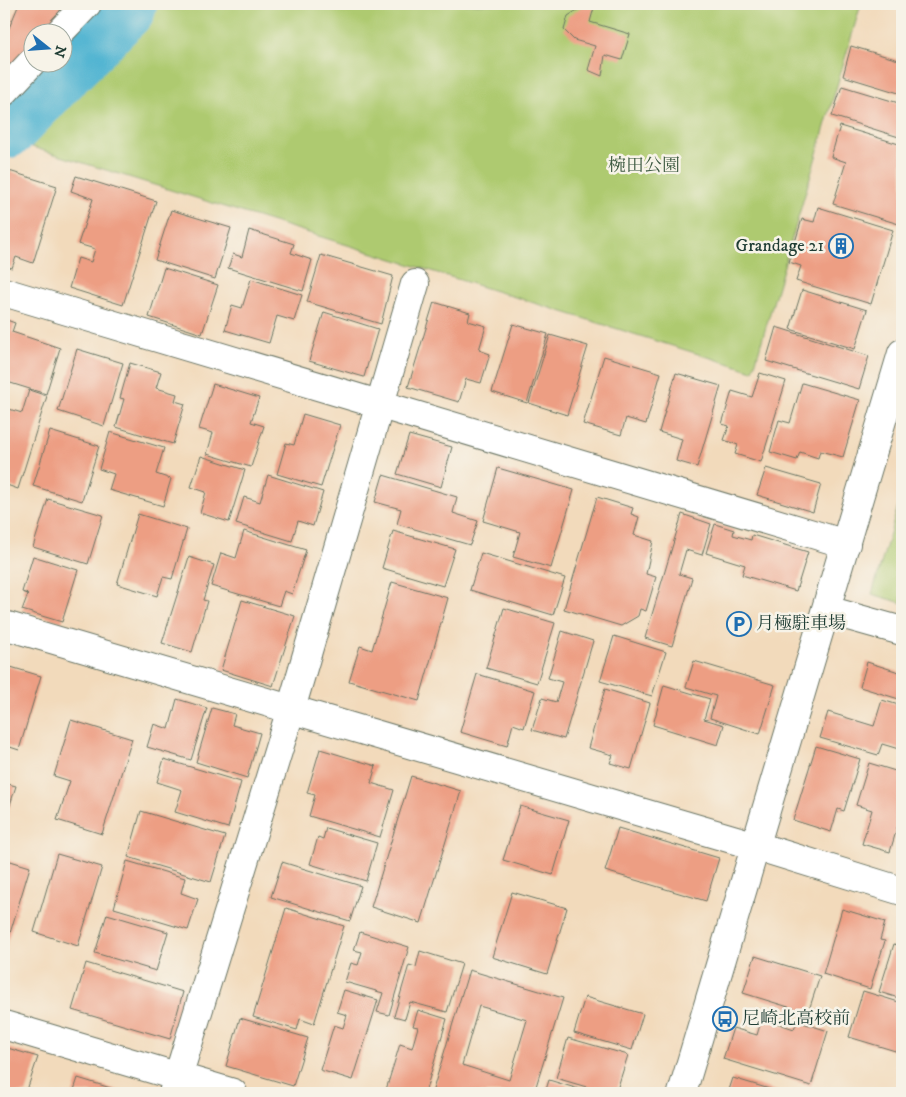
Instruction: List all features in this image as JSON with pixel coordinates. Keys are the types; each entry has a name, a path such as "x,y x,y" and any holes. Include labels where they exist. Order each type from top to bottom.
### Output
{"street":[{"path":"69,22 86,4"},
{"path":"4,92 23,72"},
{"path":"176,1085 291,709 415,284"},
{"path":"4,292 846,544"},
{"path":"682,1093 827,610 902,352"},
{"path":"827,610 902,631"},
{"path":"4,625 756,846 902,891"},
{"path":"4,1025 176,1085 233,1093"}],"green space":[{"name":"椀田公園","path":"159,4 861,4 753,371 16,142"},
{"path":"902,493 902,603 872,594"}],"building":[{"path":"19,4 64,4 53,22 22,22 22,54 15,61 4,80 4,40"},
{"path":"583,4 595,4 590,22 630,34 622,60 605,55 602,76 588,70 595,46 574,40 564,30 568,16 582,7"},
{"path":"851,46 902,61 902,94 843,76"},
{"path":"842,86 902,104 902,138 832,116"},
{"path":"840,126 902,145 902,225 833,204 846,162 831,157"},
{"path":"6,170 57,186 33,263 16,257 12,268 4,266 4,178"},
{"path":"76,176 156,201 123,305 69,288 78,258 91,262 95,249 78,244 93,199 71,191"},
{"name":"Grandage 21","path":"818,207 893,230 871,304 796,281 801,266 789,262 802,219 814,222"},
{"path":"171,210 231,228 215,279 155,260"},
{"path":"249,230 294,244 291,253 312,260 303,291 228,268 233,254 242,257"},
{"path":"321,255 393,276 381,324 307,302"},
{"path":"164,268 218,285 202,334 149,317"},
{"path":"251,279 302,295 294,321 277,316 269,343 225,330 232,305 242,308"},
{"path":"802,290 867,310 855,349 790,329"},
{"path":"434,302 470,313 468,321 486,326 479,350 490,354 481,383 466,379 459,402 408,387"},
{"path":"324,312 378,329 364,377 309,361"},
{"path":"4,319 15,323 12,332 60,348 46,394 4,381 4,362 7,351 4,350"},
{"path":"513,324 548,334 527,403 492,392"},
{"path":"776,327 869,356 859,389 766,361"},
{"path":"550,335 588,346 567,415 529,403"},
{"path":"77,349 123,363 104,426 58,411"},
{"path":"604,356 661,373 646,424 626,418 621,435 583,424"},
{"path":"130,363 161,372 156,388 177,394 175,401 185,404 173,444 116,427 124,399 120,398"},
{"path":"676,373 721,386 697,467 676,461 682,439 659,432"},
{"path":"760,373 786,381 761,462 735,454 738,445 724,440 729,426 722,424 732,391 752,397"},
{"path":"802,383 860,400 843,457 820,451 818,458 800,452 797,460 770,452 779,420 790,423"},
{"path":"213,384 259,398 251,422 264,426 251,467 207,454 213,433 199,429"},
{"path":"29,390 47,396 18,489 4,484 4,427 9,409 22,413"},
{"path":"303,414 340,425 321,487 277,474 286,443 294,445"},
{"path":"50,431 99,446 82,501 33,486"},
{"path":"110,432 164,448 156,474 171,479 163,506 109,490 114,474 99,469"},
{"path":"409,435 452,447 441,487 397,474"},
{"path":"201,456 245,470 229,522 200,513 206,492 191,487"},
{"path":"498,468 574,490 551,568 513,557 520,532 483,521"},
{"path":"766,468 821,484 813,512 757,495"},
{"path":"268,475 323,492 313,526 298,521 292,541 236,524 244,497 260,502"},
{"path":"383,475 457,497 453,513 478,521 470,545 397,524 401,509 375,502"},
{"path":"597,497 633,508 631,514 639,517 634,535 653,541 646,574 656,577 646,611 640,609 638,616 621,626 564,609"},
{"path":"48,499 103,515 88,564 33,547"},
{"path":"138,514 187,529 172,579 163,577 157,596 117,584"},
{"path":"682,514 711,524 702,555 686,550 679,574 692,578 672,646 645,638"},
{"path":"715,524 734,530 733,535 751,540 752,535 808,552 796,591 742,575 745,565 706,553"},
{"path":"244,531 306,550 292,594 284,591 279,606 211,586 221,553 236,558"},
{"path":"393,531 455,549 443,586 382,568"},
{"path":"481,553 565,578 553,615 470,590"},
{"path":"33,556 78,570 62,622 22,610 28,594 22,592"},
{"path":"189,557 214,565 203,600 207,601 192,652 162,643"},
{"path":"392,582 448,598 419,701 349,681 360,646 372,650"},
{"path":"242,600 295,616 273,686 221,670"},
{"path":"504,608 555,623 537,683 486,668"},
{"path":"562,631 593,641 564,739 532,730 542,698 556,702 562,682 548,678"},
{"path":"614,636 666,652 652,696 600,681"},
{"path":"694,661 775,685 760,734 710,718 716,696 686,687"},
{"path":"867,662 902,673 902,700 860,687"},
{"path":"4,665 41,676 19,750 4,745"},
{"path":"477,674 535,691 524,728 513,724 507,746 460,732"},
{"path":"664,685 710,699 704,719 724,725 718,745 653,725"},
{"path":"605,689 650,703 631,769 610,763 613,755 588,748"},
{"path":"177,699 207,708 191,760 147,747 154,724 169,729"},
{"path":"882,700 902,706 902,750 882,744 878,755 820,738 828,712 874,726"},
{"path":"212,708 235,714 232,725 260,733 247,778 196,762"},
{"path":"71,720 132,739 102,834 57,820 70,781 54,776"},
{"path":"816,746 860,759 844,811 838,809 831,832 793,820"},
{"path":"320,749 376,766 371,783 394,790 380,837 309,816 315,795 307,793"},
{"path":"164,759 241,782 228,828 175,812 182,790 157,782"},
{"path":"869,763 902,773 902,811 890,852 862,844 872,810 856,805"},
{"path":"411,776 461,791 421,923 371,907"},
{"path":"4,783 16,786 4,824"},
{"path":"520,806 569,820 553,875 503,860"},
{"path":"141,811 225,836 211,882 128,857"},
{"path":"326,828 377,843 366,881 310,864 318,837 323,839"},
{"path":"618,828 719,858 706,901 605,871"},
{"path":"57,854 102,867 78,946 34,932"},
{"path":"4,859 30,867 4,953"},
{"path":"127,861 185,878 181,893 198,899 188,930 114,908"},
{"path":"282,862 361,886 350,921 271,897"},
{"path":"512,892 567,908 547,974 492,957"},
{"path":"286,908 344,926 314,1024 300,1019 297,1030 253,1017"},
{"path":"842,909 885,922 880,940 885,941 870,989 823,974"},
{"path":"107,914 168,932 156,971 95,953"},
{"path":"360,932 409,947 389,1015 377,1012 383,993 345,982 351,963 358,965 362,952 354,950"},
{"path":"902,941 902,999 879,992 894,944 900,946"},
{"path":"420,951 462,964 447,1012 410,1002 405,1019 394,1016 409,965 416,967"},
{"path":"755,956 820,976 808,1013 743,993"},
{"path":"86,963 183,992 170,1039 72,1010"},
{"path":"469,970 563,998 534,1093 432,1093","holes":["479,1006 527,1020 509,1080 462,1065"]},
{"path":"344,990 378,1000 353,1080 320,1070 334,1025 343,1028 347,1015 337,1012"},
{"path":"863,991 902,1003 902,1053 849,1037"},
{"path":"585,997 643,1014 632,1050 574,1033"},
{"path":"418,1010 447,1019 425,1093 385,1093 400,1044 412,1048 418,1027 413,1026"},
{"path":"240,1018 308,1038 293,1086 226,1066"},
{"path":"762,1018 794,1029 797,1021 828,1031 811,1086 723,1059 733,1028 757,1035"},
{"path":"568,1038 628,1055 616,1093 607,1093 556,1078"},
{"path":"4,1047 38,1057 26,1093 4,1093"},
{"path":"78,1078 127,1093 73,1093"},
{"path":"733,1078 783,1093 728,1093"},
{"path":"549,1080 592,1093 545,1093"}],"waterway":[{"path":"72,52 120,4"},
{"path":"4,122 52,72"}],"place":[{"name":"Grandage 21","path":"841,246"},
{"name":"月極駐車場","path":"739,624"},
{"name":"尼崎北高校前","path":"725,1019"}]}
